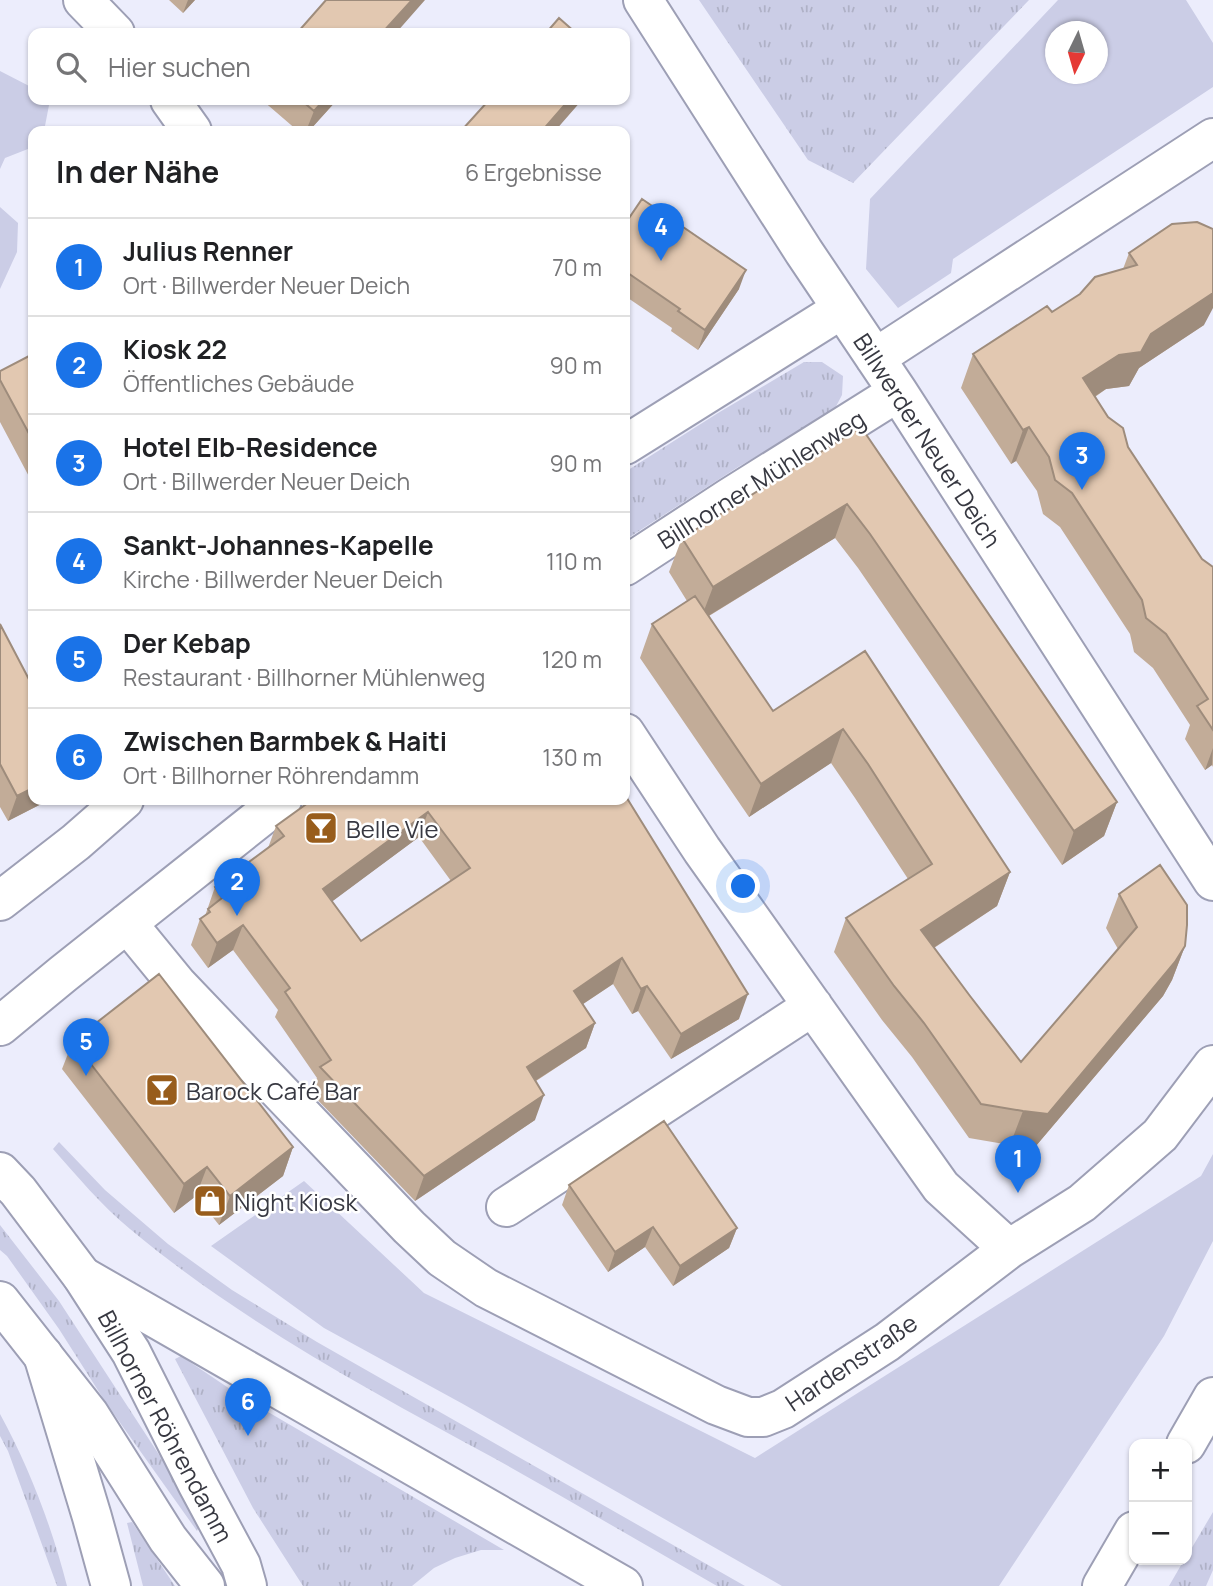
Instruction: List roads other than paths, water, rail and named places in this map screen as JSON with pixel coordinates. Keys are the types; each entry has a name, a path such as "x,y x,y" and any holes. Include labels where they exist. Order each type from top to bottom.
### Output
{"main road":[{"path":"83,0 111,28"},
{"name":"Billwerder Neuer Deich","path":"643,0 1213,881"},
{"path":"174,105 188,126"},
{"path":"875,358 1213,138"},
{"path":"630,442 842,309"},
{"name":"Billhorner Mühlenweg","path":"630,563 898,392"},
{"path":"630,741 702,850 941,1187 1009,1249 1082,1203 1160,1135 1213,1065"},
{"path":"1,898 76,842 118,805"},
{"path":"0,1027 62,974 276,805"},
{"name":"Hardenstraße","path":"127,923 177,984 409,1227 442,1258 486,1288 736,1414 763,1417 783,1409 887,1342 1009,1249"},
{"path":"506,1207 813,1006"},
{"name":"Billhorner Röhrendamm","path":"0,1172 18,1191 82,1276 131,1352 241,1565 247,1586"},
{"path":"82,1276 623,1586"},
{"name":"Billhorner Röhrendamm","path":"0,1301 89,1414 168,1539 205,1586"},
{"path":"43,1355 111,1586"},
{"path":"1189,1439 1213,1397"},
{"path":"1102,1586 1129,1540"}],"place":[{"name":"Sankt-Johannes-Kapelle","path":"661,261"},
{"name":"Hotel Elb-Residence","path":"1082,490"},
{"name":"Belle Vie","path":"321,828"},
{"name":"Kiosk 22","path":"237,916"},
{"name":"Der Kebap","path":"86,1076"},
{"name":"Barock Café Bar","path":"162,1090"},
{"name":"Julius Renner","path":"1018,1193"},
{"name":"Night Kiosk","path":"210,1201"},
{"name":"Zwischen Barmbek & Haiti","path":"248,1436"}]}
